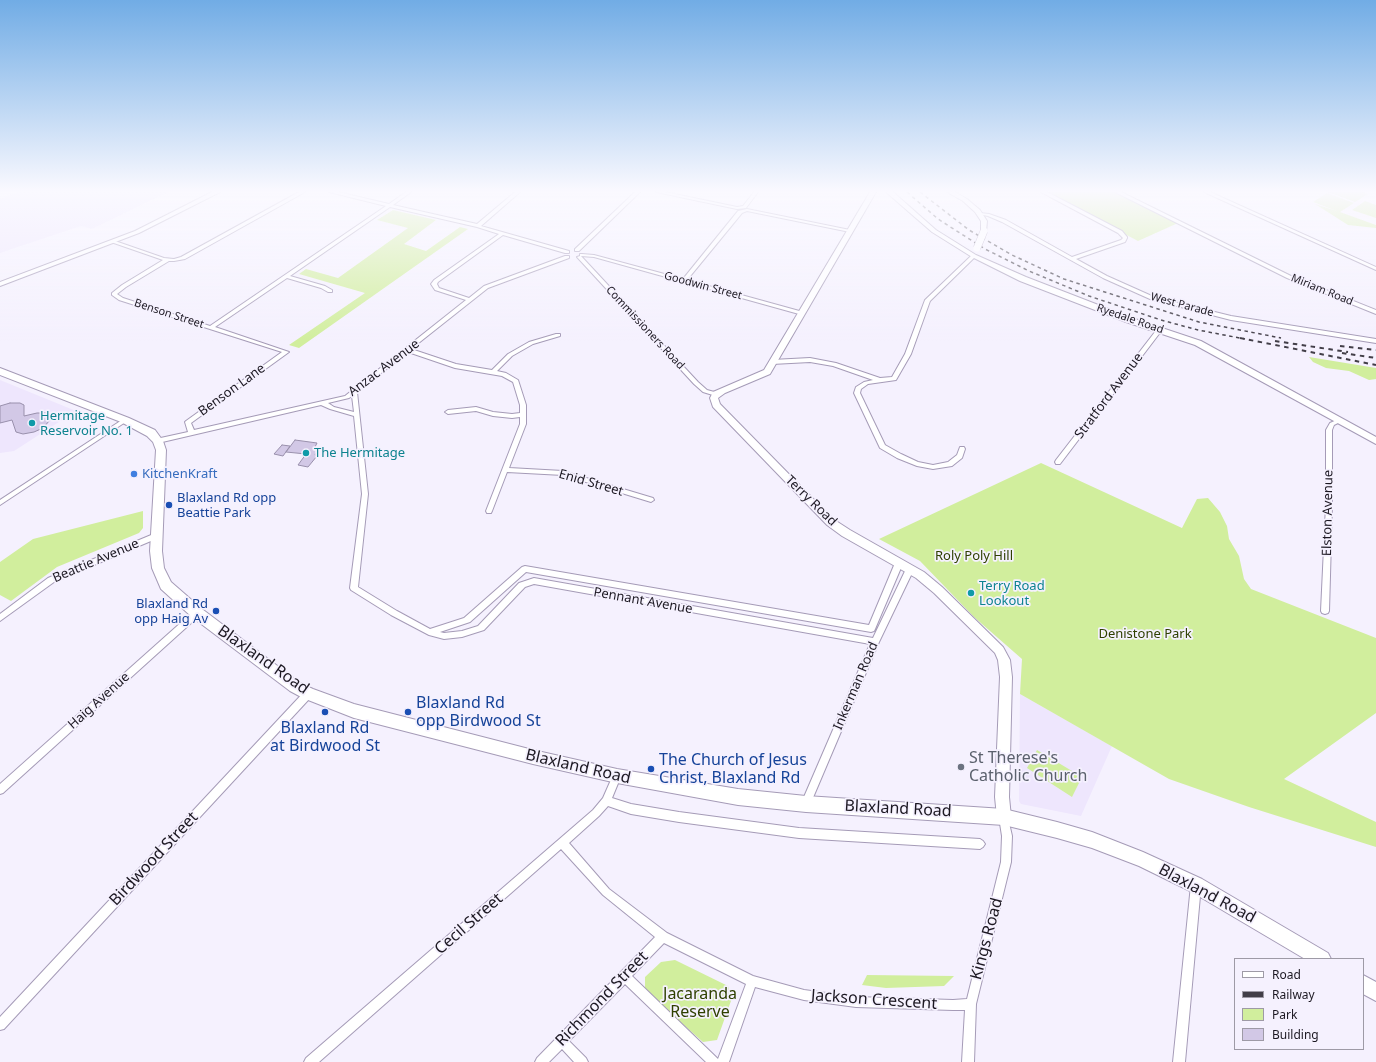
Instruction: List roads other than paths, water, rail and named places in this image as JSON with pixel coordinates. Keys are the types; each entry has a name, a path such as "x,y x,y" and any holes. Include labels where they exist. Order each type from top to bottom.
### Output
{"main road":[{"path":"0,371 146,429 158,441"},
{"name":"Blaxland Road","path":"158,441 160,454 156,536 158,568 162,577 172,592 197,613 295,687 308,694 354,711 533,757 617,776 738,797 806,804 1004,817 1057,830 1092,840 1143,860 1196,885 1320,958"},
{"path":"1364,985 1376,992"}],"street":[{"path":"0,284 113,242 167,260 183,258 213,242"},
{"path":"212,328 337,242"},
{"path":"470,300 437,289 434,284 436,281 492,242"},
{"path":"527,242 567,254 577,250 586,242"},
{"path":"684,281 715,242"},
{"path":"716,394 766,372 844,242"},
{"name":"Ryedale Road","path":"951,242 974,256 1023,280 1129,320 1184,337 1211,349 1376,441"},
{"path":"962,449 960,456 950,464 934,467 917,464 882,446 857,393 858,388 866,383 894,379 908,354 928,300 974,256 980,242"},
{"name":"West Parade","path":"1040,242 1125,287 1152,298 1277,327 1376,341"},
{"path":"1071,259 1121,242"},
{"name":"Miriam Road","path":"1217,242 1289,277 1376,312"},
{"path":"1315,242 1376,269"},
{"path":"960,248 977,248"},
{"name":"Commissioners Road","path":"577,250 581,252 580,256 585,263 696,383 705,391 716,394"},
{"name":"Goodwin Street","path":"567,254 594,256 801,313"},
{"name":"Anzac Avenue","path":"158,441 340,399 354,393 492,284 567,254"},
{"name":"Goodwin Street","path":"585,263 590,257 604,259"},
{"name":"Benson Street","path":"167,260 124,286 114,294 121,299 286,352"},
{"path":"286,276 323,287 330,291"},
{"name":"Stratford Avenue","path":"1058,462 1160,330"},
{"path":"493,372 510,355 531,343 558,335"},
{"path":"408,350 455,366 504,374 516,381 523,404 523,424 489,511"},
{"name":"Benson Lane","path":"192,433 188,422 286,352"},
{"path":"772,362 810,360 834,364 880,380"},
{"name":"Pennant Avenue","path":"354,393 365,494 354,588 394,613 429,632 444,636 462,634 481,628 522,585 534,581 875,642"},
{"name":"Terry Road","path":"716,394 714,398 716,405 830,522 910,569 935,587 995,645 1004,660 1006,677 1002,797 1004,817"},
{"path":"322,403 356,415"},
{"path":"448,412 476,409 493,414 512,416 523,414"},
{"path":"0,503 125,420"},
{"name":"Elston Avenue","path":"1325,611 1329,505 1329,430 1332,424 1339,421"},
{"name":"Enid Street","path":"505,470 563,473 651,500"},
{"name":"Beattie Avenue","path":"0,618 51,580 156,536"},
{"name":"Inkerman Road","path":"871,629 899,563"},
{"name":"Pennant Avenue","path":"429,632 467,620 525,569 871,629"},
{"name":"Inkerman Road","path":"806,804 875,642 910,569"},
{"name":"Haig Avenue","path":"0,790 197,613"},
{"name":"Birdwood Street","path":"0,1025 308,694"},
{"name":"Cecil Street","path":"310,1062 596,813 606,801 617,776"},
{"name":"Blaxland Road","path":"606,801 631,809 679,817 799,833 980,844"},
{"name":"Kings Road","path":"968,1062 971,1004 1006,862 1007,836 1004,817"},
{"name":"Jackson Crescent","path":"562,843 606,892 664,937 752,982 804,995 856,1002 953,1005 971,1004"},
{"path":"1179,1062 1196,885"},
{"name":"Richmond Street","path":"541,1062 664,937"},
{"path":"625,976 714,1062"},
{"path":"723,1062 752,982"},
{"path":"562,1041 582,1062"}],"railway":[{"path":"973,242 1029,271 1089,296 1161,320 1198,330 1245,339"},
{"path":"989,242 1012,255 1064,279 1199,322 1281,338"},
{"path":"1240,338 1376,365"},
{"path":"1275,341 1348,352"},
{"path":"1340,346 1376,350"},
{"path":"1342,353 1376,358"}],"place":[{"name":"Hermitage Reservoir No. 1","path":"32,423"},
{"name":"The Hermitage","path":"306,453"},
{"name":"KitchenKraft","path":"134,474"},
{"name":"Blaxland Rd opp Beattie Park","path":"169,505"},
{"name":"Terry Road Lookout","path":"971,593"},
{"name":"Blaxland Rd opp Haig Av","path":"216,611"},
{"name":"Blaxland Rd at Birdwood St","path":"325,712"},
{"name":"Blaxland Rd opp Birdwood St","path":"408,712"},
{"name":"St Therese's Catholic Church","path":"961,767"},
{"name":"The Church of Jesus Christ, Blaxland Rd","path":"651,769"}],"park label":[{"name":"Roly Poly Hill","path":"974,556"},
{"name":"Denistone Park","path":"1145,634"},
{"name":"Jacaranda Reserve","path":"700,1003"}]}
